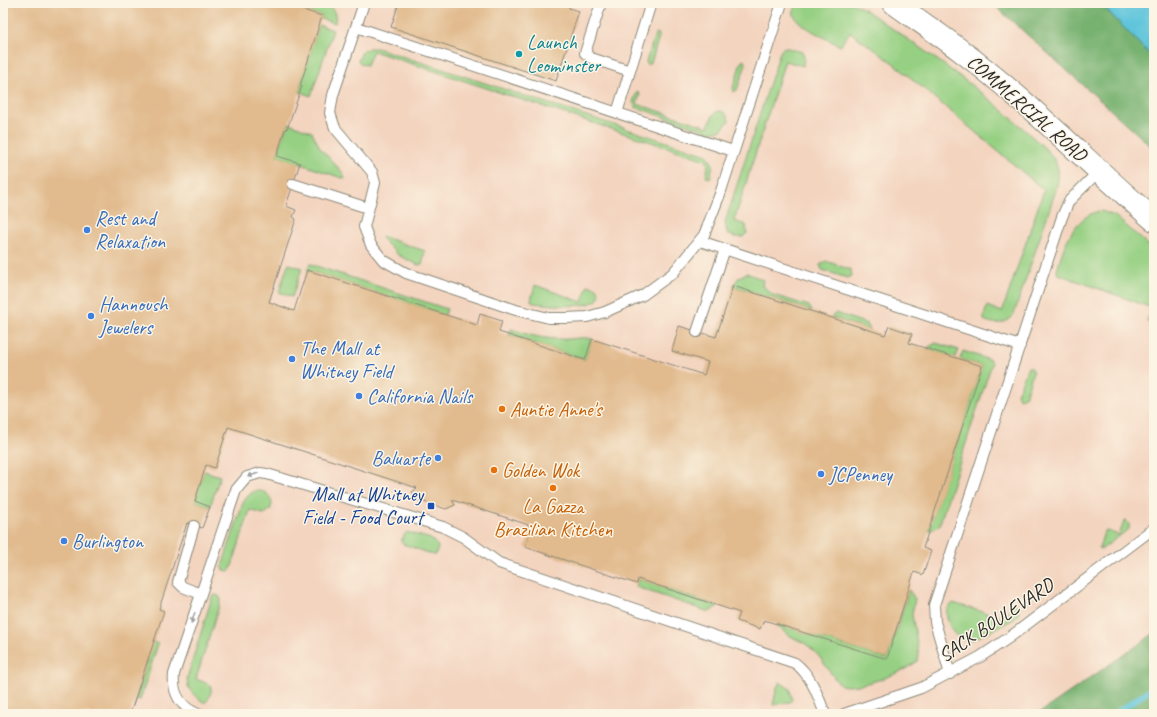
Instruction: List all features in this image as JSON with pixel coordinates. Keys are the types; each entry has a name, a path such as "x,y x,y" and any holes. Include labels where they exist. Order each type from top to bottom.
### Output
{"street":[{"name":"COMMERCIAL ROAD","path":"894,3 961,51 1060,135 1154,220"}],"lane":[{"path":"364,3 333,95 330,113 335,128 372,172 375,183 364,221 367,238 377,254 392,267 516,310 549,318 587,317 626,304 658,286 673,273 700,241 710,223 782,3"},
{"path":"601,3 585,53 590,58 630,71"},
{"path":"617,113 651,3"},
{"path":"356,27 733,151"},
{"path":"950,674 935,622 934,605 1065,208 1099,171"},
{"path":"293,184 368,208"},
{"path":"700,241 1020,346"},
{"path":"697,332 725,249"},
{"path":"198,714 182,703 174,690 174,674 239,485 247,477 260,473 291,480 443,527 463,538 499,563 795,663 801,668 810,681 825,714"},
{"path":"194,526 178,582 183,587 201,594"},
{"name":"SACK BOULEVARD","path":"844,714 921,688 950,674 1010,637 1154,528"}],"shaded area":[{"name":"The Mall at Whitney Field","path":"3,3 992,3 1154,149 1154,633 1038,714 3,714"}],"green space":[{"path":"292,3 325,3 334,12 335,23 321,19 322,16 293,7"},
{"path":"797,3 853,3 864,9 946,66 986,97 1042,145 1053,158 1057,166 1058,173 1056,190 1014,314 1008,320 1000,323 993,323 984,320 984,316 987,306 1002,312 1044,190 893,63 850,32 840,46 801,24 794,15 794,10"},
{"path":"992,3 1100,3 1154,59 1154,149"},
{"path":"319,25 333,30 311,96 300,92 302,86 300,86"},
{"path":"656,33 659,34 659,37 651,63 647,65 646,61"},
{"path":"784,47 802,52 804,56 803,66 785,61 734,221 746,225 747,233 743,237 734,237 727,233 725,222 780,52"},
{"path":"369,48 377,48 707,155 713,164 710,178 706,177 708,165 706,160 373,51 367,65 361,64 358,61 362,52"},
{"path":"744,60 746,64 737,90 734,92 733,88 741,62"},
{"path":"637,92 640,94 637,104 708,127 713,115 718,111 725,113 728,116 729,121 721,130 710,132 635,107 633,102"},
{"path":"289,123 312,132 320,148 343,173 345,179 277,156 285,129 287,129"},
{"path":"1101,211 1115,216 1154,250 1154,323 1147,321 1152,308 1058,274 1057,272 1062,253 1071,234 1084,219"},
{"path":"381,236 425,251 422,264 418,265 398,255 380,237"},
{"path":"826,261 851,270 852,276 847,278 822,270 820,265"},
{"path":"288,264 302,268 292,297 279,292"},
{"path":"310,264 447,309 445,315 307,270"},
{"path":"747,273 763,280 762,285 773,295 809,306 812,311 733,286 739,277"},
{"path":"535,285 582,302 588,285 597,288 600,295 596,301 583,305 566,306 533,303 531,300"},
{"path":"836,313 867,324 870,330 831,317"},
{"path":"511,329 530,335 548,338 592,339 585,360 509,335"},
{"path":"936,343 959,350 955,358 927,348"},
{"path":"963,351 990,360 992,363 939,526 928,531 982,366 960,359"},
{"path":"1028,367 1031,367 1033,372 1025,397 1019,399 1017,394"},
{"path":"204,471 220,476 210,507 195,501"},
{"path":"254,491 266,493 269,496 272,505 271,509 263,514 250,510 231,569 229,571 224,570 222,566 243,503"},
{"path":"1125,519 1129,524 1129,529 1102,549 1099,548 1104,532 1107,531 1119,535"},
{"path":"407,532 431,539 438,546 437,553 434,555 403,544 401,542"},
{"path":"638,579 718,606 709,612 636,587"},
{"path":"909,590 915,599 912,614 919,655 918,660 904,670 882,679 858,685 841,685 811,648 788,635 777,624 887,659"},
{"path":"215,595 219,596 221,600 196,679 211,685 210,696 206,702 203,702 193,694 188,687 187,678 212,597"},
{"path":"953,603 1003,618 1006,616 1013,603 1017,604 1019,611 1014,619 972,640 966,640 956,635 949,625 947,609"},
{"path":"1154,633 1154,714 1038,714 1145,640"},
{"path":"153,642 158,644 140,700 136,699"},
{"path":"780,682 790,689 792,700 790,702 773,705 777,687"}],"water":[{"path":"1100,3 1154,3 1154,59"}],"building":[{"name":"The Mall at Whitney Field","path":"3,3 292,3 293,7 322,16 300,86 302,86 287,129 285,129 277,156 300,163 286,206 296,210 293,217 296,219 269,302 294,311 307,270 477,325 480,314 502,321 499,332 585,360 592,339 704,375 708,362 672,351 679,326 716,337 733,286 885,335 889,326 912,334 909,343 982,366 923,548 931,551 923,575 914,572 887,659 764,620 760,629 737,621 740,613 638,579 637,584 525,547 532,526 452,500 455,505 446,509 418,500 412,492 417,488 228,427 215,468 206,465 195,501 210,507 202,528 187,523 159,609 164,611 130,714 3,714"},
{"name":"Launch Leominster","path":"399,3 570,3 569,8 579,11 556,81 391,27"}],"waterway":[{"path":"1115,714 1154,687"}],"place":[{"name":"Launch Leominster","path":"519,54"},
{"name":"Rest and Relaxation","path":"87,230"},
{"name":"Hannoush Jewelers","path":"91,316"},
{"name":"The Mall at Whitney Field","path":"292,359"},
{"name":"California Nails","path":"359,396"},
{"name":"Auntie Anne's","path":"502,409"},
{"name":"Baluarte","path":"438,458"},
{"name":"Golden Wok","path":"494,470"},
{"name":"JCPenney","path":"821,474"},
{"name":"La Gazza Brazilian Kitchen","path":"553,488"},
{"name":"Mall at Whitney Field - Food Court","path":"431,506"},
{"name":"Burlington","path":"64,541"}]}
